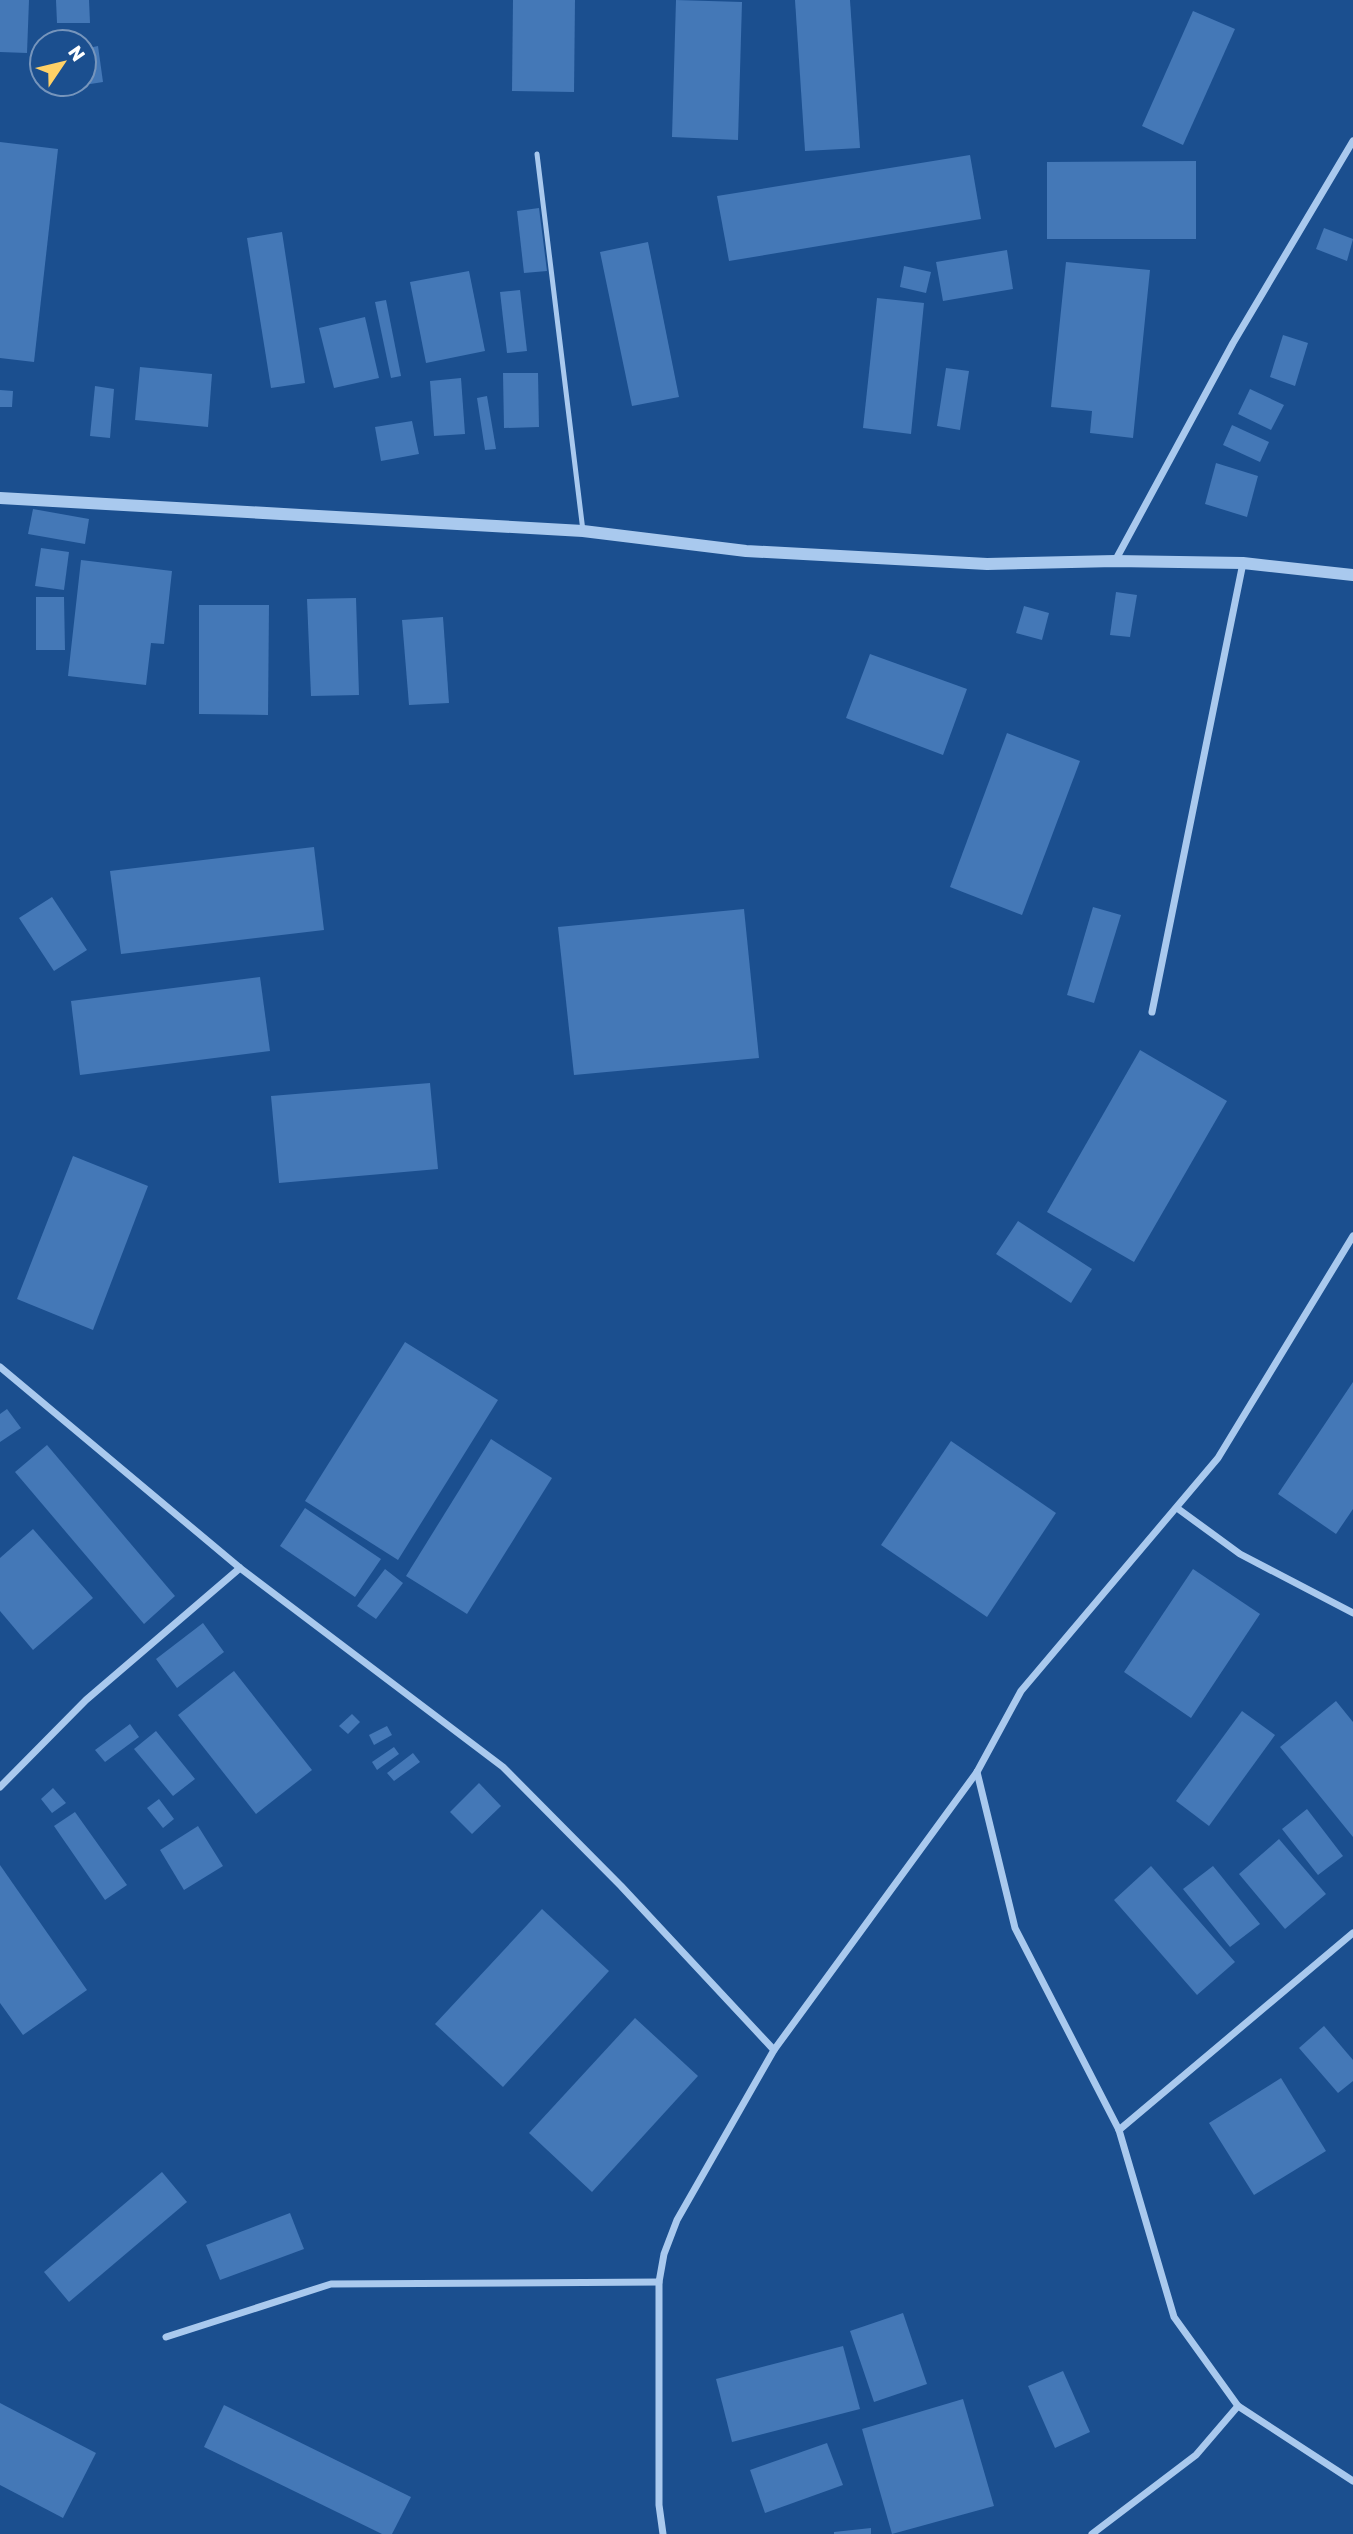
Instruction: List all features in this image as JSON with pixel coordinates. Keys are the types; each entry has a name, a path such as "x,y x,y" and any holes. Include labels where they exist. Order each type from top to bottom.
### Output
{"street":[{"path":"1115,561 1233,343 1353,141"},
{"path":"0,498 583,531 773,552 987,564 1115,561 1242,563 1353,575"},
{"path":"1152,1012 1242,563"},
{"path":"663,2534 659,2505 659,2283 664,2254 677,2220 774,2050 978,1772 1021,1692 1218,1458 1353,1236"},
{"path":"0,1367 240,1568 503,1768 621,1886 774,2050"},
{"path":"1177,1508 1240,1554 1353,1613"},
{"path":"0,1787 86,1700 240,1568"},
{"path":"978,1772 1015,1928 1119,2130 1174,2317 1238,2406 1353,2482"},
{"path":"1119,2130 1353,1933"},
{"path":"166,2337 331,2284 659,2283"},
{"path":"1092,2534 1196,2455 1238,2406"}],"lane":[{"path":"537,154 583,531"}],"building":[{"path":"0,0 29,0 27,53 0,52"},
{"path":"56,0 89,0 90,23 57,23"},
{"path":"513,0 575,0 574,92 512,91"},
{"path":"676,0 742,2 738,140 672,137"},
{"path":"795,0 850,0 860,148 805,151"},
{"path":"1193,11 1235,29 1183,145 1142,126"},
{"path":"98,46 103,82 98,83"},
{"path":"0,142 58,149 34,362 0,358"},
{"path":"970,155 981,219 729,261 717,196"},
{"path":"1196,161 1196,239 1047,239 1047,162"},
{"path":"539,208 547,271 524,273 517,211"},
{"path":"1324,228 1353,239 1347,261 1316,249"},
{"path":"282,232 305,383 271,388 247,238"},
{"path":"648,242 679,397 632,406 600,252"},
{"path":"1007,250 1013,289 943,301 936,262"},
{"path":"1066,262 1150,270 1133,438 1090,433 1092,411 1051,407"},
{"path":"904,266 931,272 926,293 900,287"},
{"path":"469,271 485,351 426,363 410,282"},
{"path":"520,290 527,351 507,353 500,292"},
{"path":"877,298 924,303 911,434 863,428"},
{"path":"386,300 401,376 391,378 375,302"},
{"path":"365,317 379,378 334,388 319,328"},
{"path":"1283,335 1308,343 1295,386 1270,377"},
{"path":"140,367 212,374 208,427 135,420"},
{"path":"946,368 969,371 960,430 937,426"},
{"path":"503,373 538,373 539,427 504,428"},
{"path":"461,378 465,434 434,436 430,381"},
{"path":"95,386 114,389 110,438 90,436"},
{"path":"1250,389 1284,405 1271,430 1238,414"},
{"path":"0,390 13,391 12,407 0,407"},
{"path":"487,396 496,449 485,450 477,398"},
{"path":"412,421 419,454 381,461 375,427"},
{"path":"1232,425 1269,442 1260,462 1223,445"},
{"path":"1216,463 1258,476 1247,517 1205,504"},
{"path":"33,509 89,519 85,544 28,534"},
{"path":"41,548 69,552 64,590 35,586"},
{"path":"81,560 172,571 164,644 151,643 146,685 68,676"},
{"path":"1116,592 1137,595 1130,637 1110,635"},
{"path":"36,597 64,597 65,650 36,650"},
{"path":"356,598 359,695 311,696 307,599"},
{"path":"199,605 269,605 268,715 199,714"},
{"path":"1024,606 1049,613 1042,640 1016,633"},
{"path":"443,617 449,703 409,705 402,620"},
{"path":"870,654 967,689 943,755 846,718"},
{"path":"1007,733 1080,761 1022,915 950,887"},
{"path":"314,847 324,930 121,954 110,871"},
{"path":"52,897 87,950 54,971 19,918"},
{"path":"1093,907 1121,915 1094,1003 1067,995"},
{"path":"744,909 759,1058 574,1075 558,927"},
{"path":"260,977 270,1051 80,1075 71,1001"},
{"path":"1140,1050 1227,1101 1134,1262 1047,1212"},
{"path":"430,1083 438,1169 279,1183 271,1096"},
{"path":"73,1156 148,1186 93,1330 17,1299"},
{"path":"1018,1221 1092,1269 1071,1303 996,1254"},
{"path":"405,1342 498,1400 398,1560 305,1501"},
{"path":"1353,1382 1353,1509 1336,1534 1278,1494"},
{"path":"7,1409 21,1428 0,1442 0,1414"},
{"path":"491,1439 552,1478 467,1614 406,1576"},
{"path":"951,1441 1056,1513 987,1617 881,1545"},
{"path":"47,1445 175,1596 144,1624 15,1472"},
{"path":"305,1508 381,1559 355,1597 280,1546"},
{"path":"33,1529 93,1598 33,1650 0,1611 0,1558"},
{"path":"385,1569 403,1583 376,1619 357,1606"},
{"path":"1193,1569 1260,1614 1191,1718 1124,1672"},
{"path":"203,1623 224,1652 177,1688 156,1659"},
{"path":"234,1671 312,1770 256,1814 178,1715"},
{"path":"1336,1701 1353,1722 1353,1837 1280,1747"},
{"path":"1242,1711 1275,1735 1209,1826 1176,1801"},
{"path":"352,1714 360,1722 348,1734 339,1726"},
{"path":"130,1724 139,1737 105,1762 95,1750"},
{"path":"387,1726 392,1735 374,1745 369,1735"},
{"path":"156,1731 195,1779 173,1796 134,1749"},
{"path":"394,1747 399,1754 377,1770 372,1762"},
{"path":"413,1753 420,1762 394,1781 387,1773"},
{"path":"479,1783 501,1806 472,1834 450,1812"},
{"path":"53,1788 66,1803 52,1813 41,1799"},
{"path":"159,1799 174,1819 163,1828 147,1808"},
{"path":"1307,1809 1343,1856 1318,1875 1282,1829"},
{"path":"75,1812 127,1885 105,1900 54,1826"},
{"path":"198,1826 223,1866 184,1890 160,1850"},
{"path":"1279,1839 1326,1894 1285,1929 1239,1874"},
{"path":"0,1865 87,1990 23,2035 0,2003"},
{"path":"1151,1866 1235,1962 1197,1995 1114,1900"},
{"path":"1213,1866 1260,1924 1230,1947 1183,1889"},
{"path":"542,1909 609,1971 503,2087 435,2024"},
{"path":"635,2018 698,2076 592,2192 529,2133"},
{"path":"1324,2026 1353,2060 1353,2081 1338,2093 1299,2048"},
{"path":"1281,2078 1326,2151 1254,2195 1209,2123"},
{"path":"162,2172 187,2202 69,2302 44,2272"},
{"path":"290,2213 304,2249 220,2280 206,2245"},
{"path":"903,2313 927,2384 874,2402 850,2331"},
{"path":"843,2346 860,2409 732,2442 716,2379"},
{"path":"1063,2371 1090,2432 1055,2448 1028,2386"},
{"path":"963,2399 994,2506 892,2534 862,2429"},
{"path":"0,2403 96,2453 63,2518 0,2485"},
{"path":"224,2405 411,2497 392,2534 382,2534 204,2447"},
{"path":"827,2443 843,2485 765,2513 750,2470"},
{"path":"871,2528 871,2534 834,2534 834,2532"}]}
